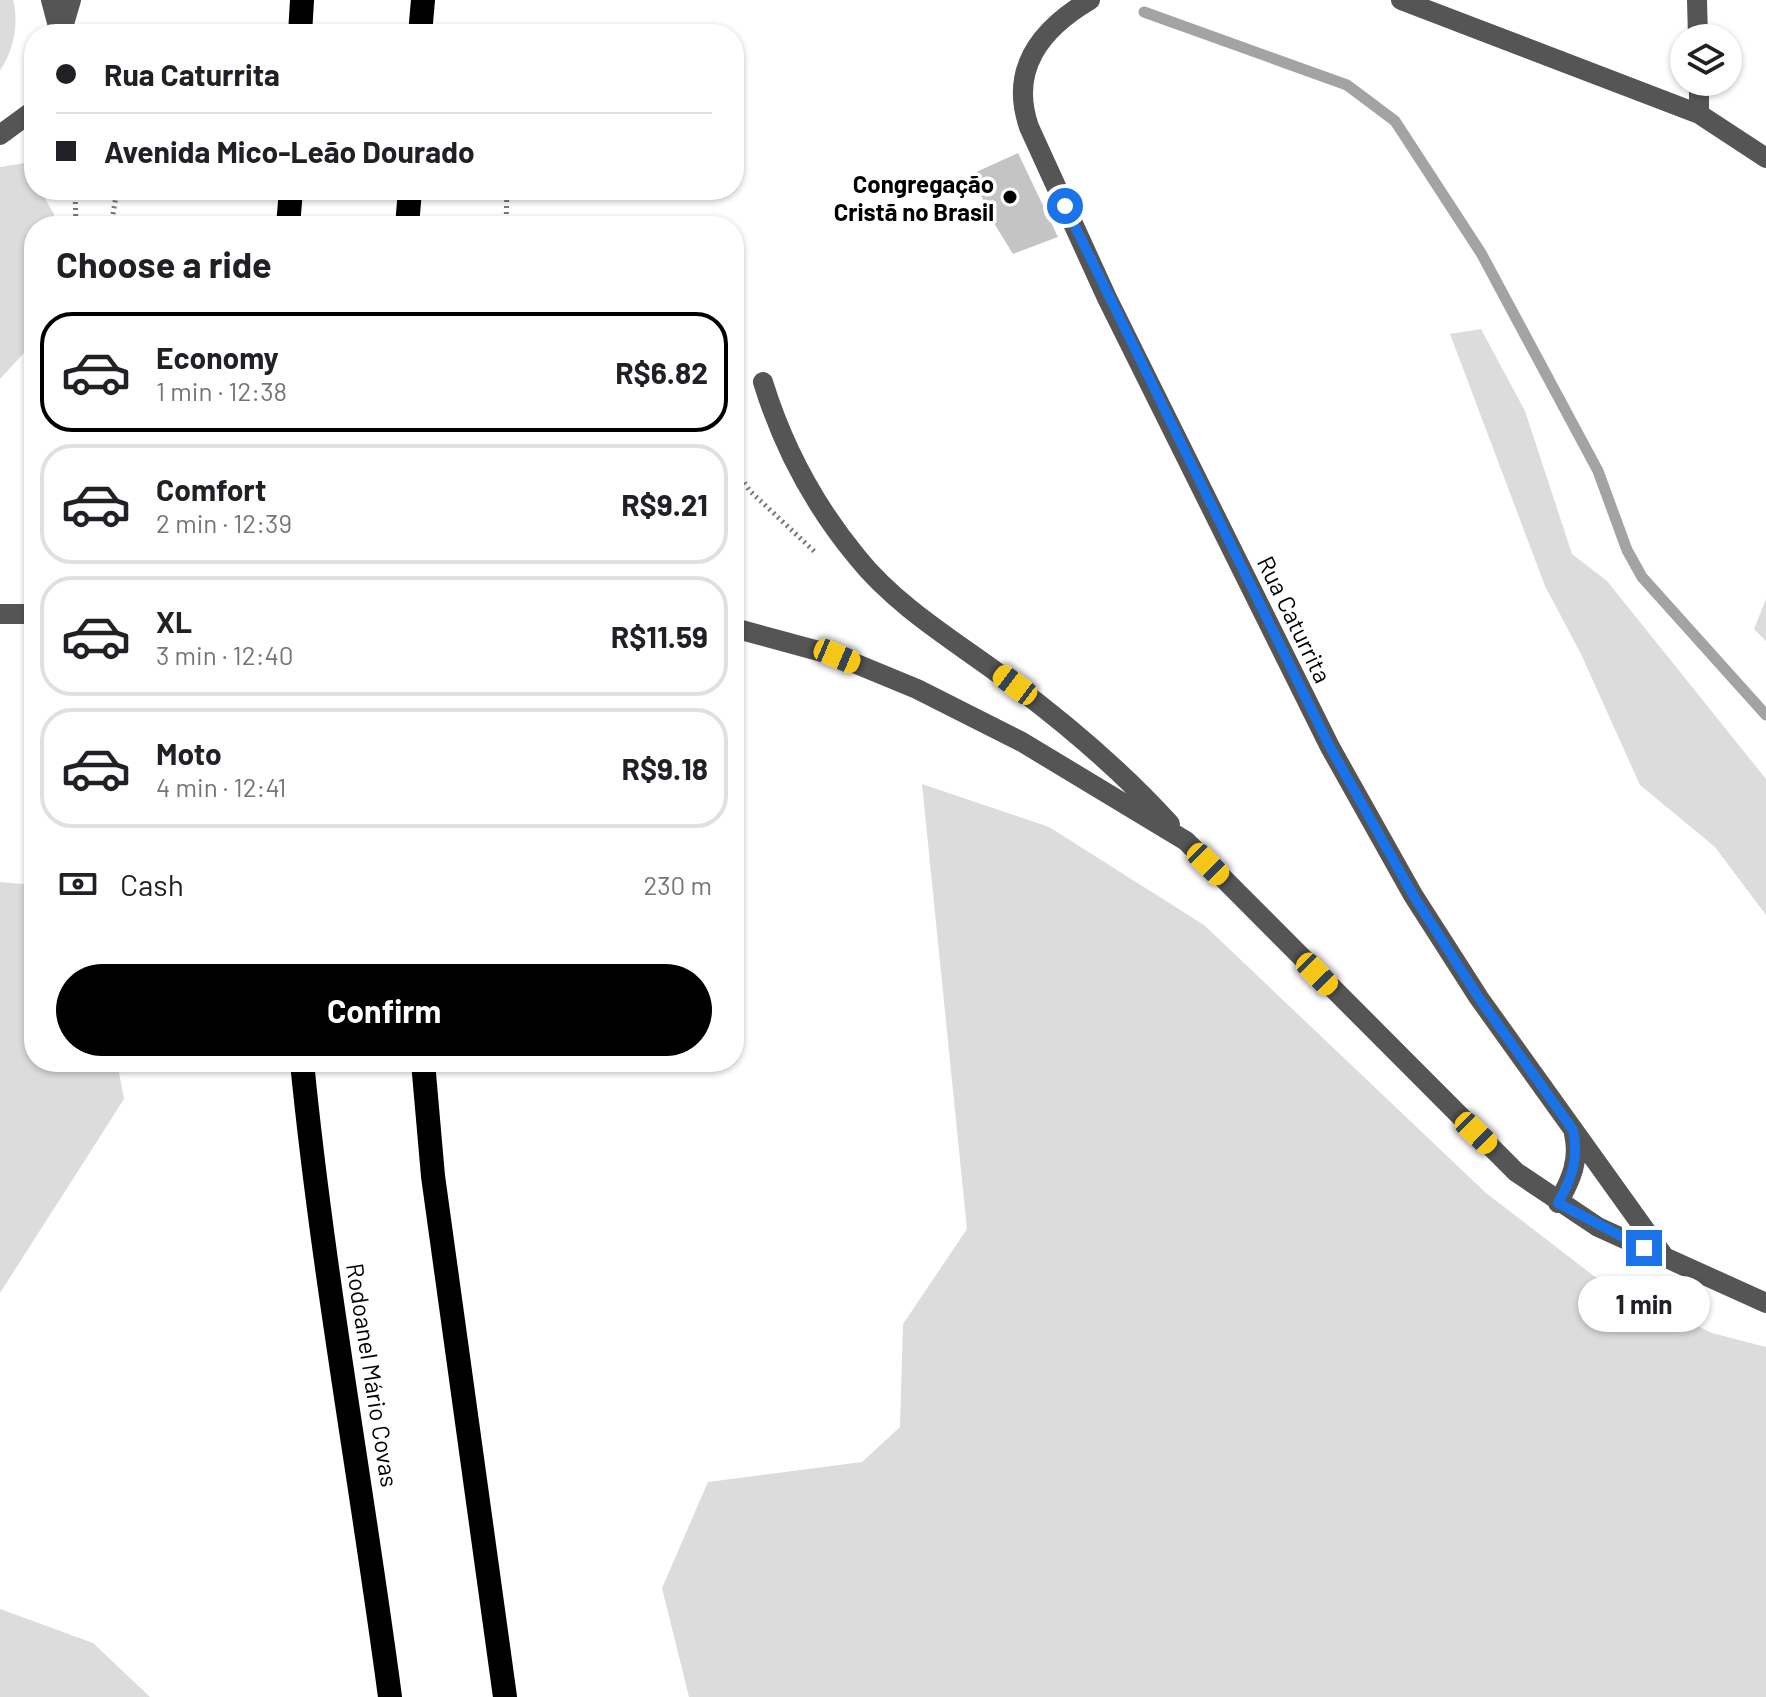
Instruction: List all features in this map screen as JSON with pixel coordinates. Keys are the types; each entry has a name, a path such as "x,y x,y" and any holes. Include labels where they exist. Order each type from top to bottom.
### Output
{"highway":[{"path":"301,24 302,0"},
{"path":"421,24 423,0"},
{"name":"Rodoanel Mário Covas","path":"303,1072 314,1184 363,1490 390,1697"},
{"path":"424,1072 433,1176 505,1697"}],"street":[{"path":"51,0 57,24"},
{"path":"63,24 71,0"},
{"name":"Rua Caturrita","path":"1090,0 1062,16 1042,37 1027,66 1021,103 1107,298 1330,747 1422,908 1479,998 1666,1259"},
{"path":"1401,0 1699,114 1766,158"},
{"path":"1697,0 1698,24"},
{"path":"1699,96 1699,114"},
{"path":"0,135 24,117"},
{"path":"763,382 795,467 858,559 913,610 1040,704 1126,776 1186,841 1516,1172 1558,1203 1666,1259 1766,1303"},
{"path":"0,614 24,614"},
{"path":"744,631 837,656 917,689 1022,742 1186,841"},
{"path":"1558,1203 1575,1168 1577,1149 1573,1130"}],"path":[{"path":"744,482 814,552 858,559"}],"shaded area":[{"path":"0,0 13,0 15,18 12,45 0,70"},
{"path":"24,163 24,200 46,200 54,214 24,216 24,353 0,379 0,167"},
{"path":"1481,329 1525,411 1572,554 1607,581 1766,779 1766,915 1715,847 1640,785 1581,654 1545,586 1450,334"},
{"path":"1766,599 1766,641 1754,629"},
{"path":"922,784 1049,827 1204,925 1486,1193 1594,1276 1712,1333 1766,1347 1766,1697 689,1697 662,1588 708,1482 862,1462 900,1427 903,1324 967,1229"},
{"path":"0,882 24,884 24,1072 119,1072 124,1099 0,1293"},
{"path":"0,1609 93,1643 150,1697 0,1697"}],"building":[{"name":"Congregação Cristã no Brasil","path":"1018,153 1058,237 1013,254 992,220 972,174"}],"waterway":[{"path":"1144,12 1347,85 1395,121 1481,253 1598,471 1627,550 1642,577 1766,715"}],"place":[{"name":"Congregação Cristã no Brasil","path":"1010,197"}],"route":[{"path":"1065,206 1107,298 1330,747 1413,895 1479,998 1573,1130 1577,1149 1575,1168 1558,1203 1598,1227 1644,1248"}]}
